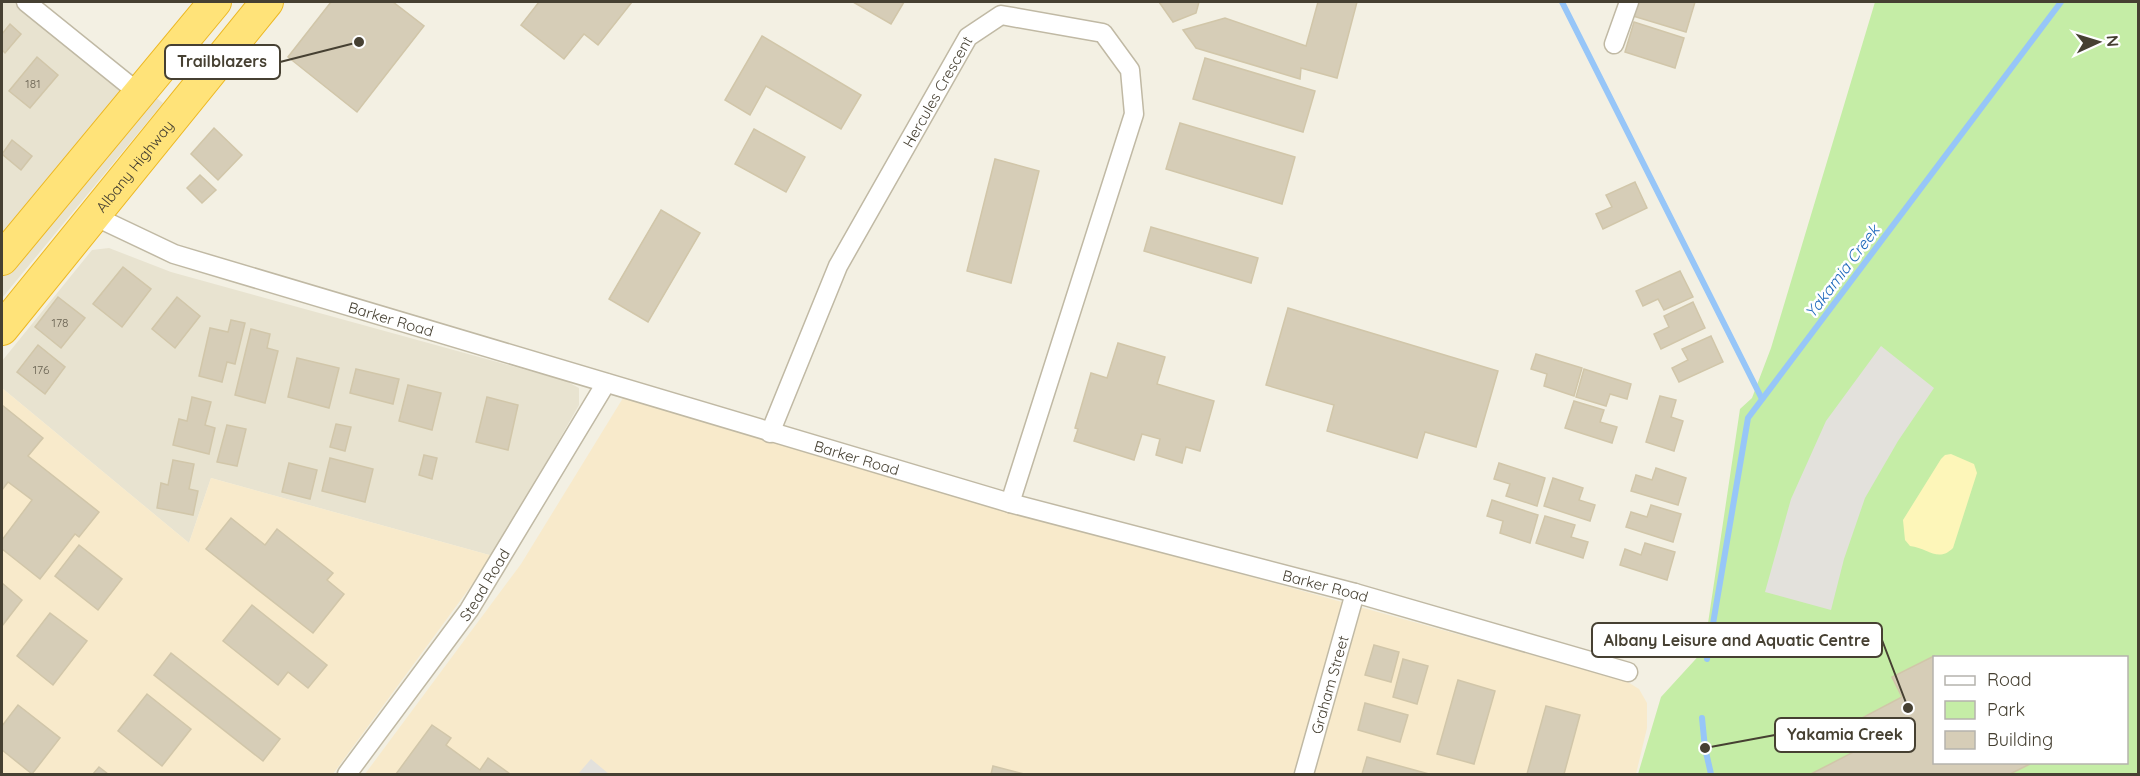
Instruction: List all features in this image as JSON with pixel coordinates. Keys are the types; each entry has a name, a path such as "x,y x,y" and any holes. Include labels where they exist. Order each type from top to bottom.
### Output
{"highway":[{"path":"2,260 215,2"},
{"name":"Albany Highway","path":"2,329 267,2"}],"street":[{"path":"26,2 140,94"},
{"path":"1614,44 1629,2"},
{"name":"Hercules Crescent","path":"770,433 838,266 968,37 1001,15 1103,33 1130,70 1134,114 1010,504"},
{"name":"Barker Road","path":"94,216 174,254 770,433 1010,504 1354,593 1629,672"},
{"name":"Stead Road","path":"347,774 469,610 606,383"},
{"name":"Graham Street","path":"1304,774 1354,593"}],"shaded area":[{"path":"2,2 29,2 163,103 2,298"},
{"path":"109,248 171,272 566,381 579,388 579,405 493,556 211,478 189,543 2,388 2,361 92,250"},
{"path":"1881,346 1934,388 1898,441 1865,498 1844,559 1831,610 1765,592 1791,499 1826,421"},
{"path":"2,388 189,543 211,478 493,556 333,774 2,774"},
{"path":"623,398 1061,524 1626,681 1639,689 1647,703 1647,728 1636,774 365,774 521,564"},
{"path":"591,759 609,774 578,774"}],"green space":[{"path":"1875,2 2138,2 2138,774 1638,774 1661,697 1704,650 1740,409 1752,398 1771,348"}],"sand":[{"path":"1951,454 1974,464 1977,473 1953,548 1948,552 1938,554 1910,546 1905,540 1903,520 1941,459"}],"building":[{"path":"331,2 393,2 424,26 357,112 288,57"},
{"path":"539,2 632,2 598,45 584,34 564,59 521,25"},
{"path":"853,2 904,2 891,24"},
{"path":"1159,2 1199,2 1196,13 1173,22"},
{"path":"1318,2 1357,2 1337,78 1301,68 1300,79 1196,48 1183,30 1225,18 1306,46"},
{"path":"1638,2 1695,2 1686,32 1633,16"},
{"path":"1634,22 1684,38 1675,68 1625,52"},
{"path":"10,24 21,34 5,53 2,50 2,34"},
{"path":"762,36 861,95 841,129 766,86 750,115 725,100"},
{"path":"37,57 58,75 30,108 9,91"},
{"path":"1205,58 1315,91 1303,132 1193,99"},
{"path":"1180,123 1295,157 1282,204 1166,169"},
{"path":"214,128 242,155 218,180 191,154"},
{"path":"754,129 805,157 786,192 735,164"},
{"path":"12,140 32,156 21,170 2,154"},
{"path":"995,159 1039,171 1011,283 967,271"},
{"path":"200,175 216,190 202,203 187,188"},
{"path":"1635,182 1647,208 1603,229 1596,214 1612,207 1606,195"},
{"path":"661,210 700,233 648,322 609,299"},
{"path":"1151,227 1258,258 1251,283 1144,251"},
{"path":"123,267 151,289 122,327 93,304"},
{"path":"1680,271 1693,297 1664,310 1658,299 1643,306 1636,291"},
{"path":"58,297 85,318 61,348 35,327"},
{"path":"177,297 200,316 175,348 152,329"},
{"path":"1693,302 1705,328 1661,349 1654,334 1669,327 1664,316"},
{"path":"1288,308 1498,371 1476,447 1425,432 1417,458 1327,431 1334,405 1266,385"},
{"path":"231,320 245,323 235,364 227,362 222,382 199,376 210,328 228,332"},
{"path":"251,329 270,334 267,348 278,351 265,403 235,395"},
{"path":"1711,336 1723,362 1679,382 1672,368 1688,360 1682,349"},
{"path":"1118,343 1165,357 1157,384 1214,401 1200,451 1186,447 1182,463 1156,455 1160,439 1142,434 1134,460 1074,441 1078,429 1075,428 1091,373 1107,378"},
{"path":"38,345 65,367 45,394 17,372"},
{"path":"1536,354 1582,368 1574,396 1544,386 1547,374 1531,369"},
{"path":"297,358 339,368 329,408 288,397"},
{"path":"356,369 399,379 393,404 350,393"},
{"path":"1584,369 1631,384 1627,399 1610,394 1606,406 1576,397"},
{"path":"408,385 441,393 432,430 399,421"},
{"path":"1660,396 1676,400 1671,417 1683,421 1674,451 1646,442"},
{"path":"192,397 211,402 205,425 215,428 209,454 173,445 179,419 187,421"},
{"path":"487,397 518,405 508,450 476,442"},
{"path":"1574,401 1604,410 1600,422 1617,427 1612,443 1565,428"},
{"path":"2,405 43,438 28,456 99,512 79,537 75,534 40,579 2,549 2,540 32,500 8,482 2,490"},
{"path":"336,424 351,427 345,451 330,447"},
{"path":"227,425 246,429 237,466 217,462"},
{"path":"424,455 437,458 432,479 419,475"},
{"path":"330,458 373,469 365,502 322,491"},
{"path":"173,460 194,464 189,489 198,491 193,515 157,508 161,483 168,485"},
{"path":"289,463 317,470 310,499 282,492"},
{"path":"1499,463 1545,478 1537,506 1506,496 1510,484 1494,479"},
{"path":"1656,468 1686,478 1678,505 1631,491 1636,475 1652,480"},
{"path":"1553,478 1583,488 1579,500 1595,505 1590,521 1544,506"},
{"path":"1492,500 1538,515 1530,543 1500,533 1503,521 1487,516"},
{"path":"1651,505 1681,514 1673,542 1626,527 1631,512 1647,517"},
{"path":"1545,516 1575,525 1571,537 1588,542 1583,558 1536,543"},
{"path":"231,518 265,545 277,529 333,573 327,580 344,594 313,633 206,549"},
{"path":"1645,543 1675,552 1667,580 1620,565 1625,549 1641,555"},
{"path":"79,545 122,579 98,610 55,576"},
{"path":"2,583 22,600 2,626"},
{"path":"252,605 327,665 308,688 288,672 278,685 223,641"},
{"path":"50,613 87,641 53,685 17,656"},
{"path":"1374,645 1399,652 1391,682 1365,675"},
{"path":"171,653 280,739 263,761 154,675"},
{"path":"1933,656 1933,764 2030,764 2010,774 1811,774 1873,742 1860,719 1902,697 1892,677"},
{"path":"1403,659 1428,666 1417,704 1393,697"},
{"path":"1458,680 1495,691 1474,764 1437,754"},
{"path":"147,694 191,729 162,766 118,731"},
{"path":"1365,703 1408,715 1400,742 1358,730"},
{"path":"18,705 60,738 32,774 2,750 2,726"},
{"path":"1546,706 1580,715 1564,774 1527,774"},
{"path":"432,725 451,738 446,745 480,770 488,758 510,774 396,774"},
{"path":"1367,757 1429,774 1362,774"},
{"path":"993,766 1024,774 991,774"},
{"path":"99,767 108,774 93,774"}],"waterway":[{"path":"1562,2 1762,399"},
{"name":"Yakamia Creek","path":"1707,659 1748,418 2061,2"},
{"name":"Yakamia Creek","path":"1702,718 1711,774"}],"place":[{"name":"Trailblazers","path":"359,42"},
{"name":"Albany Leisure and Aquatic Centre","path":"1908,708"},
{"name":"Yakamia Creek","path":"1705,748"}]}
